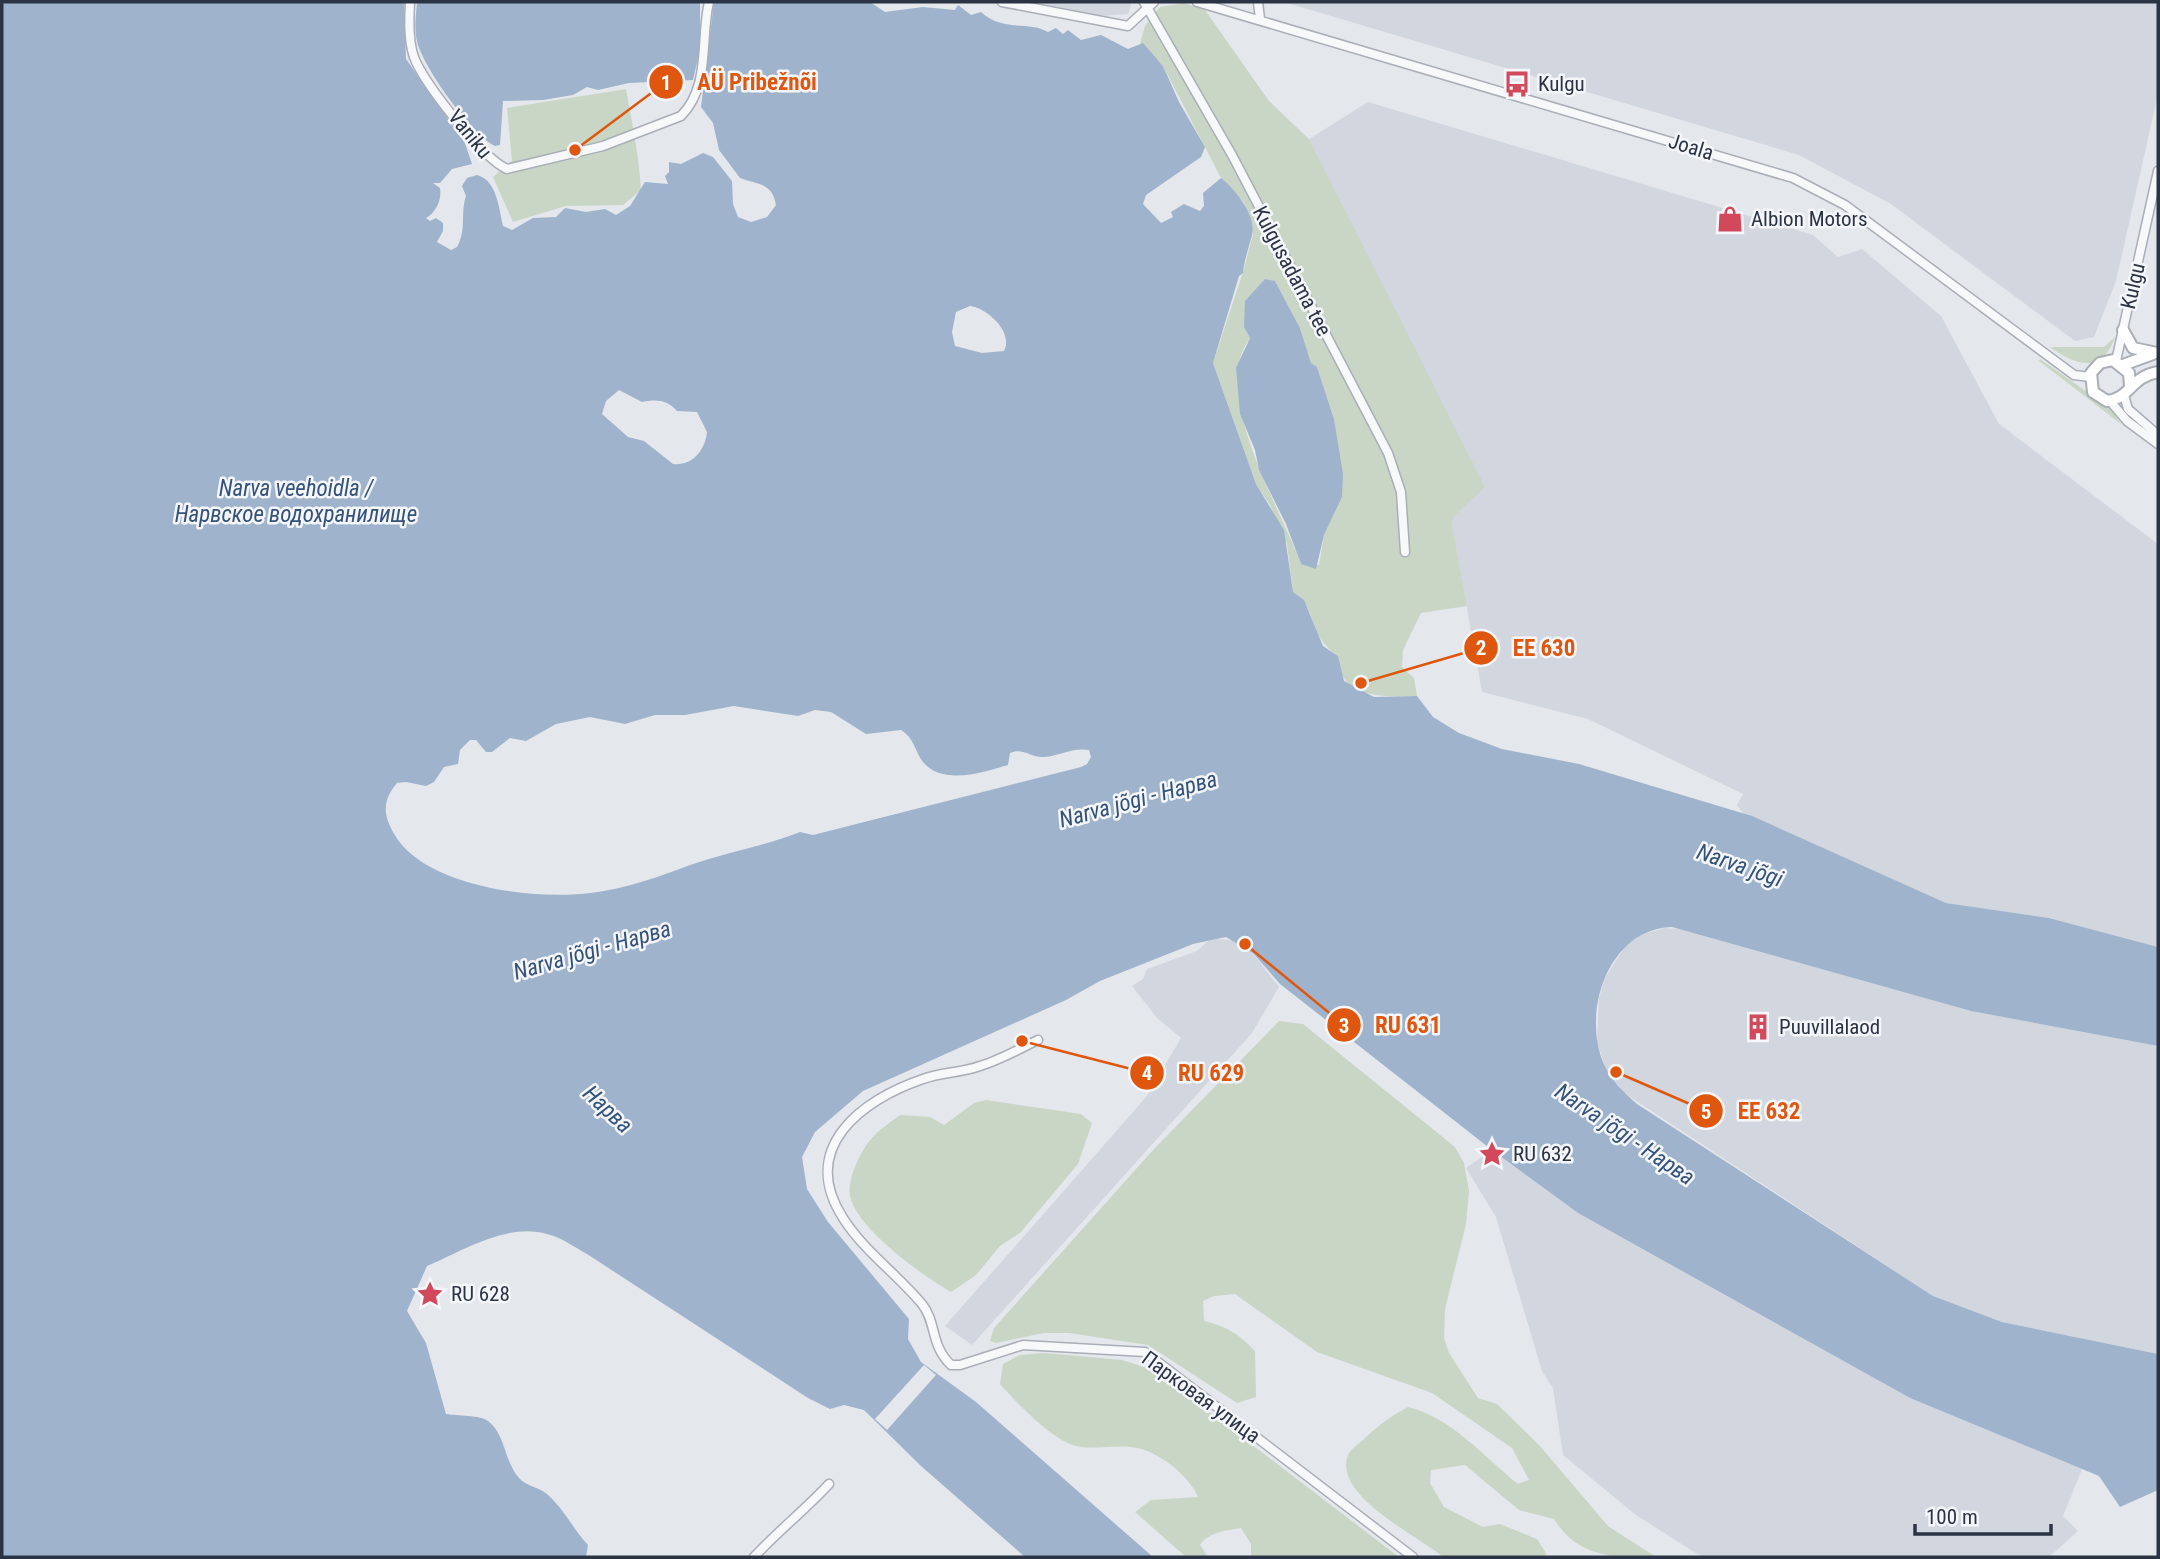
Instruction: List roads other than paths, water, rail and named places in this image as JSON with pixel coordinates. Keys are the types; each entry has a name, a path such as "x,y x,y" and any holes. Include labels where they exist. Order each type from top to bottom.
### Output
{"main road":[{"path":"2123,330 2133,348 2157,353"},
{"path":"2157,353 2120,363 2100,363 2090,377 2093,392 2111,403 2138,378 2158,372"},
{"path":"2120,363 2129,373 2127,391"}],"street":[{"name":"Vaniku","path":"410,2 416,61 478,148 494,163 507,169 603,146 681,116 688,108 699,82 709,2"},
{"path":"1002,2 1128,26 1148,4"},
{"name":"Joala","path":"1197,2 1793,178 1845,205 2074,375 2090,377"},
{"path":"1258,2 1260,19"},
{"name":"Kulgusadama tee","path":"1148,4 1388,453 1401,492 1405,552"},
{"name":"Kulgu","path":"2120,363 2123,330 2158,171"},
{"path":"2127,391 2127,409 2158,435"},
{"path":"2111,403 2127,421 2158,444"},
{"name":"Парковая улица","path":"1038,1040 982,1066 926,1077 890,1094 847,1122 831,1149 829,1181 842,1216 881,1264 923,1305 942,1356 951,1365 960,1365 1023,1345 1145,1352 1413,1557"},
{"path":"754,1557 790,1519 809,1506 829,1484"}],"water":[{"name":"Narva veehoidla / Нарвское водохранилище","path":"2,2 404,2 406,59 465,143 472,164 452,169 440,183 433,183 440,188 440,197 435,209 426,218 430,221 436,218 443,223 443,231 437,242 451,250 457,247 462,234 466,196 462,186 467,178 477,175 484,178 493,189 503,226 512,230 533,218 556,217 565,208 586,212 605,209 616,215 630,206 645,182 668,184 665,176 669,172 669,162 681,164 703,153 713,157 732,181 733,204 738,217 751,222 767,217 776,205 771,192 763,185 740,178 719,150 713,123 701,107 714,2 870,2 885,12 923,7 955,10 958,5 971,15 981,12 998,22 1048,32 1056,28 1063,34 1068,30 1081,40 1101,35 1128,49 1143,43 1163,66 1179,102 1205,147 1201,157 1146,195 1143,204 1161,223 1173,217 1171,212 1184,204 1200,211 1204,206 1203,193 1221,178 1238,196 1251,220 1252,235 1243,273 1239,276 1213,363 1256,484 1284,530 1293,592 1304,600 1323,646 1338,656 1344,681 1374,697 1417,696 1433,717 1459,733 1502,749 1579,764 1752,816 1946,903 2049,918 2158,947 2158,1046 1971,1011 1672,927 1650,931 1632,942 1617,957 1606,976 1596,1019 1597,1041 1603,1062 1617,1085 1637,1104 1933,1296 2002,1322 2158,1354 2158,1490 2120,1507 2099,1476 1910,1398 1578,1213 1492,1150 1280,984 1253,953 1226,937 1193,944 1100,981 1066,1000 863,1091 815,1132 802,1157 807,1189 828,1222 909,1319 908,1339 921,1362 976,1402 1153,1557 1025,1557 921,1466 864,1410 844,1405 830,1409 808,1398 587,1254 557,1237 532,1231 486,1240 427,1266 407,1311 426,1343 446,1414 480,1418 494,1427 514,1471 522,1481 544,1492 553,1500 588,1545 586,1557 2,1557","holes":["970,306 984,311 997,322 1005,336 1004,351 982,353 955,346 952,332 956,312","619,390 642,402 661,401 677,411 697,412 707,432 704,445 692,460 673,464 644,441 628,437 602,414 606,401","734,706 798,716 815,710 831,712 866,734 901,730 909,737 923,762 941,774 964,775 1008,765 1010,753 1015,751 1044,757 1083,749 1089,750 1091,757 1087,764 1081,767 813,835 800,832 643,882 568,895 515,892 487,887 435,870 414,856 398,840 387,818 386,804 397,783 426,786 434,782 444,767 458,764 460,750 470,740 476,740 486,752 492,752 510,738 526,741 556,724 590,717 625,724 655,715 685,715"]},
{"path":"417,2 700,2 700,49 693,80 629,83 598,90 587,87 573,95 543,100 503,101 500,145 495,146 462,115 428,66 416,36"},
{"path":"1265,279 1275,281 1300,328 1311,363 1317,367 1334,419 1343,474 1342,497 1324,535 1316,569 1301,564 1286,524 1259,470 1255,450 1240,414 1236,368 1250,338 1244,327 1245,301"}],"place":[{"name":"Kulgu","path":"1517,84"},
{"name":"AÜ Pribežnõi","path":"575,150"},
{"name":"Albion Motors","path":"1730,219"},
{"name":"EE 630","path":"1361,683"},
{"name":"RU 631","path":"1245,944"},
{"name":"Puuvillalaod","path":"1758,1027"},
{"name":"RU 629","path":"1022,1041"},
{"name":"EE 632","path":"1616,1072"},
{"name":"RU 632","path":"1492,1154"},
{"name":"RU 628","path":"430,1294"}],"water label":[{"name":"Narva jõgi - Нарва","path":"1138,799"},
{"name":"Narva jõgi","path":"1740,865"},
{"name":"Narva jõgi - Нарва","path":"592,950"},
{"name":"Нарва","path":"608,1109"},
{"name":"Narva jõgi - Нарва","path":"1625,1134"}]}
